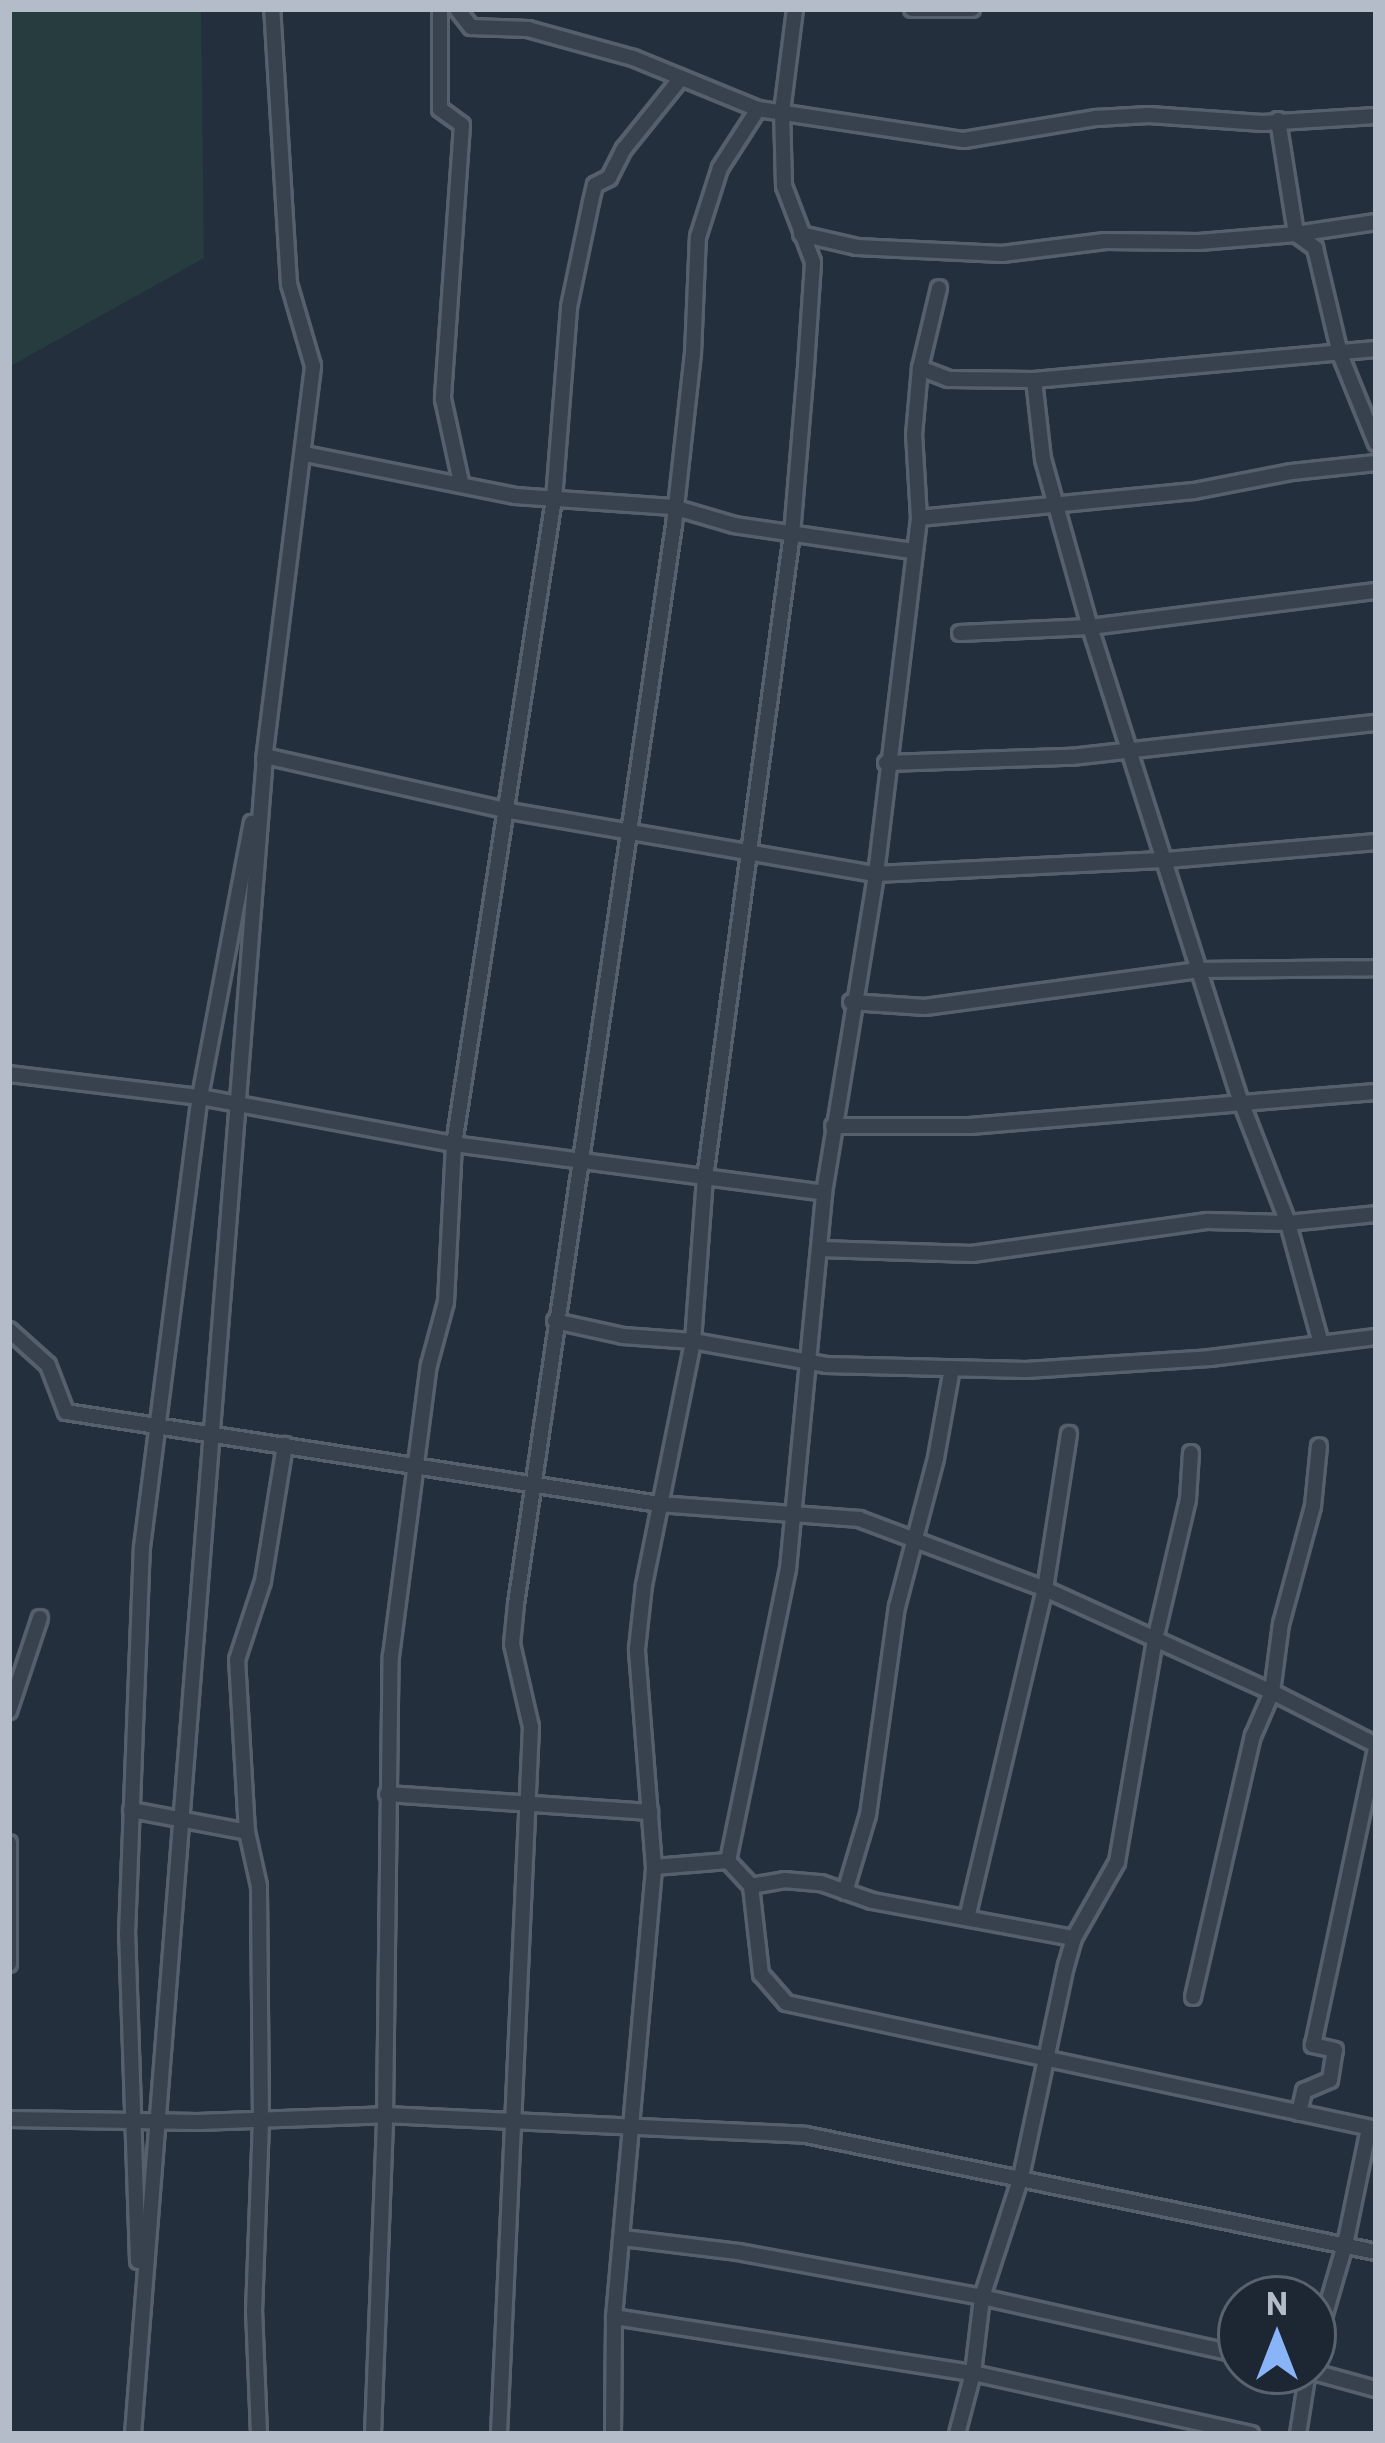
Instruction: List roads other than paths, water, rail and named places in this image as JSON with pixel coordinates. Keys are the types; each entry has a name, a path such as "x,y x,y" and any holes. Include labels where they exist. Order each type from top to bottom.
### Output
{"street":[{"path":"133,2434 265,756 314,366 289,284 272,9"},
{"path":"440,9 440,109 462,124 443,399 461,482"},
{"path":"457,9 470,27 528,29 633,58 758,109 964,140 1096,118 1376,116"},
{"path":"613,2434 614,2318 628,2128 648,1977 654,1867 638,1648 659,1504 693,1341 705,1178 792,534 813,262 784,186 782,112 795,9"},
{"path":"912,9 972,9"},
{"path":"373,2434 385,2116 391,1656 429,1365 446,1302 454,1144 554,499 568,307 595,185 609,178 624,148 680,78"},
{"path":"499,2434 509,2125 531,1727 512,1644 577,1161 674,525 693,354 698,237 720,168 758,109"},
{"path":"1278,120 1296,234 1315,248 1340,354 1376,443"},
{"path":"801,234 857,247 1002,254 1105,241 1199,242 1296,234 1376,222"},
{"path":"728,1861 788,1569 824,1193 851,1002 876,874 912,551 920,518 914,435 920,368 939,288"},
{"path":"920,368 949,379 1034,380 1376,350"},
{"path":"1034,380 1042,459 1090,627 1240,1099 1288,1223 1320,1340"},
{"path":"305,454 515,496 673,507 734,525 912,551"},
{"path":"920,518 1194,491 1376,463"},
{"path":"960,633 1090,627 1376,591"},
{"path":"886,763 1071,757 1376,723"},
{"path":"265,756 504,811 626,827 876,874 1167,860 1376,842"},
{"path":"133,2434 139,2281 127,1935 140,1698 142,1546 200,1096 265,756"},
{"path":"851,1002 925,1007 1199,970 1376,968"},
{"path":"9,1074 200,1096 454,1144 824,1193"},
{"path":"833,1126 970,1126 1240,1099 1376,1092"},
{"path":"820,1249 972,1254 1208,1221 1288,1223 1376,1214"},
{"path":"555,1321 623,1336 693,1341 808,1361 1026,1370 1210,1358 1320,1340 1376,1337"},
{"path":"9,1330 48,1365 66,1412 659,1504 859,1519 1045,1589 1272,1692 1376,1747 1313,2045 1335,2050 1330,2080 1304,2091 1299,2113"},
{"path":"845,1892 868,1815 897,1607 952,1368"},
{"path":"967,1918 1045,1589 1069,1434"},
{"path":"259,2434 254,2312 261,2120 259,1886 248,1832 237,1660 262,1581 285,1445"},
{"path":"1193,1997 1253,1736 1272,1692 1281,1624 1312,1506 1319,1446"},
{"path":"957,2434 973,2373 982,2297 1021,2177 1044,2056 1074,1938 1117,1862 1155,1640 1188,1499 1191,1453"},
{"path":"9,1712 40,1618"},
{"path":"387,1794 650,1812"},
{"path":"131,1810 248,1832"},
{"path":"9,1843 9,1964"},
{"path":"654,1867 728,1861"},
{"path":"728,1861 751,1886 761,1974 786,2003 1373,2128 1336,2275"},
{"path":"751,1886 784,1880 1074,1938"},
{"path":"9,2119 385,2116 806,2135 1376,2252"},
{"path":"622,2238 738,2252 982,2297 1217,2350"},
{"path":"614,2318 973,2373 1251,2434"},
{"path":"1337,2379 1376,2389"},
{"path":"1298,2434 1305,2395"}]}
